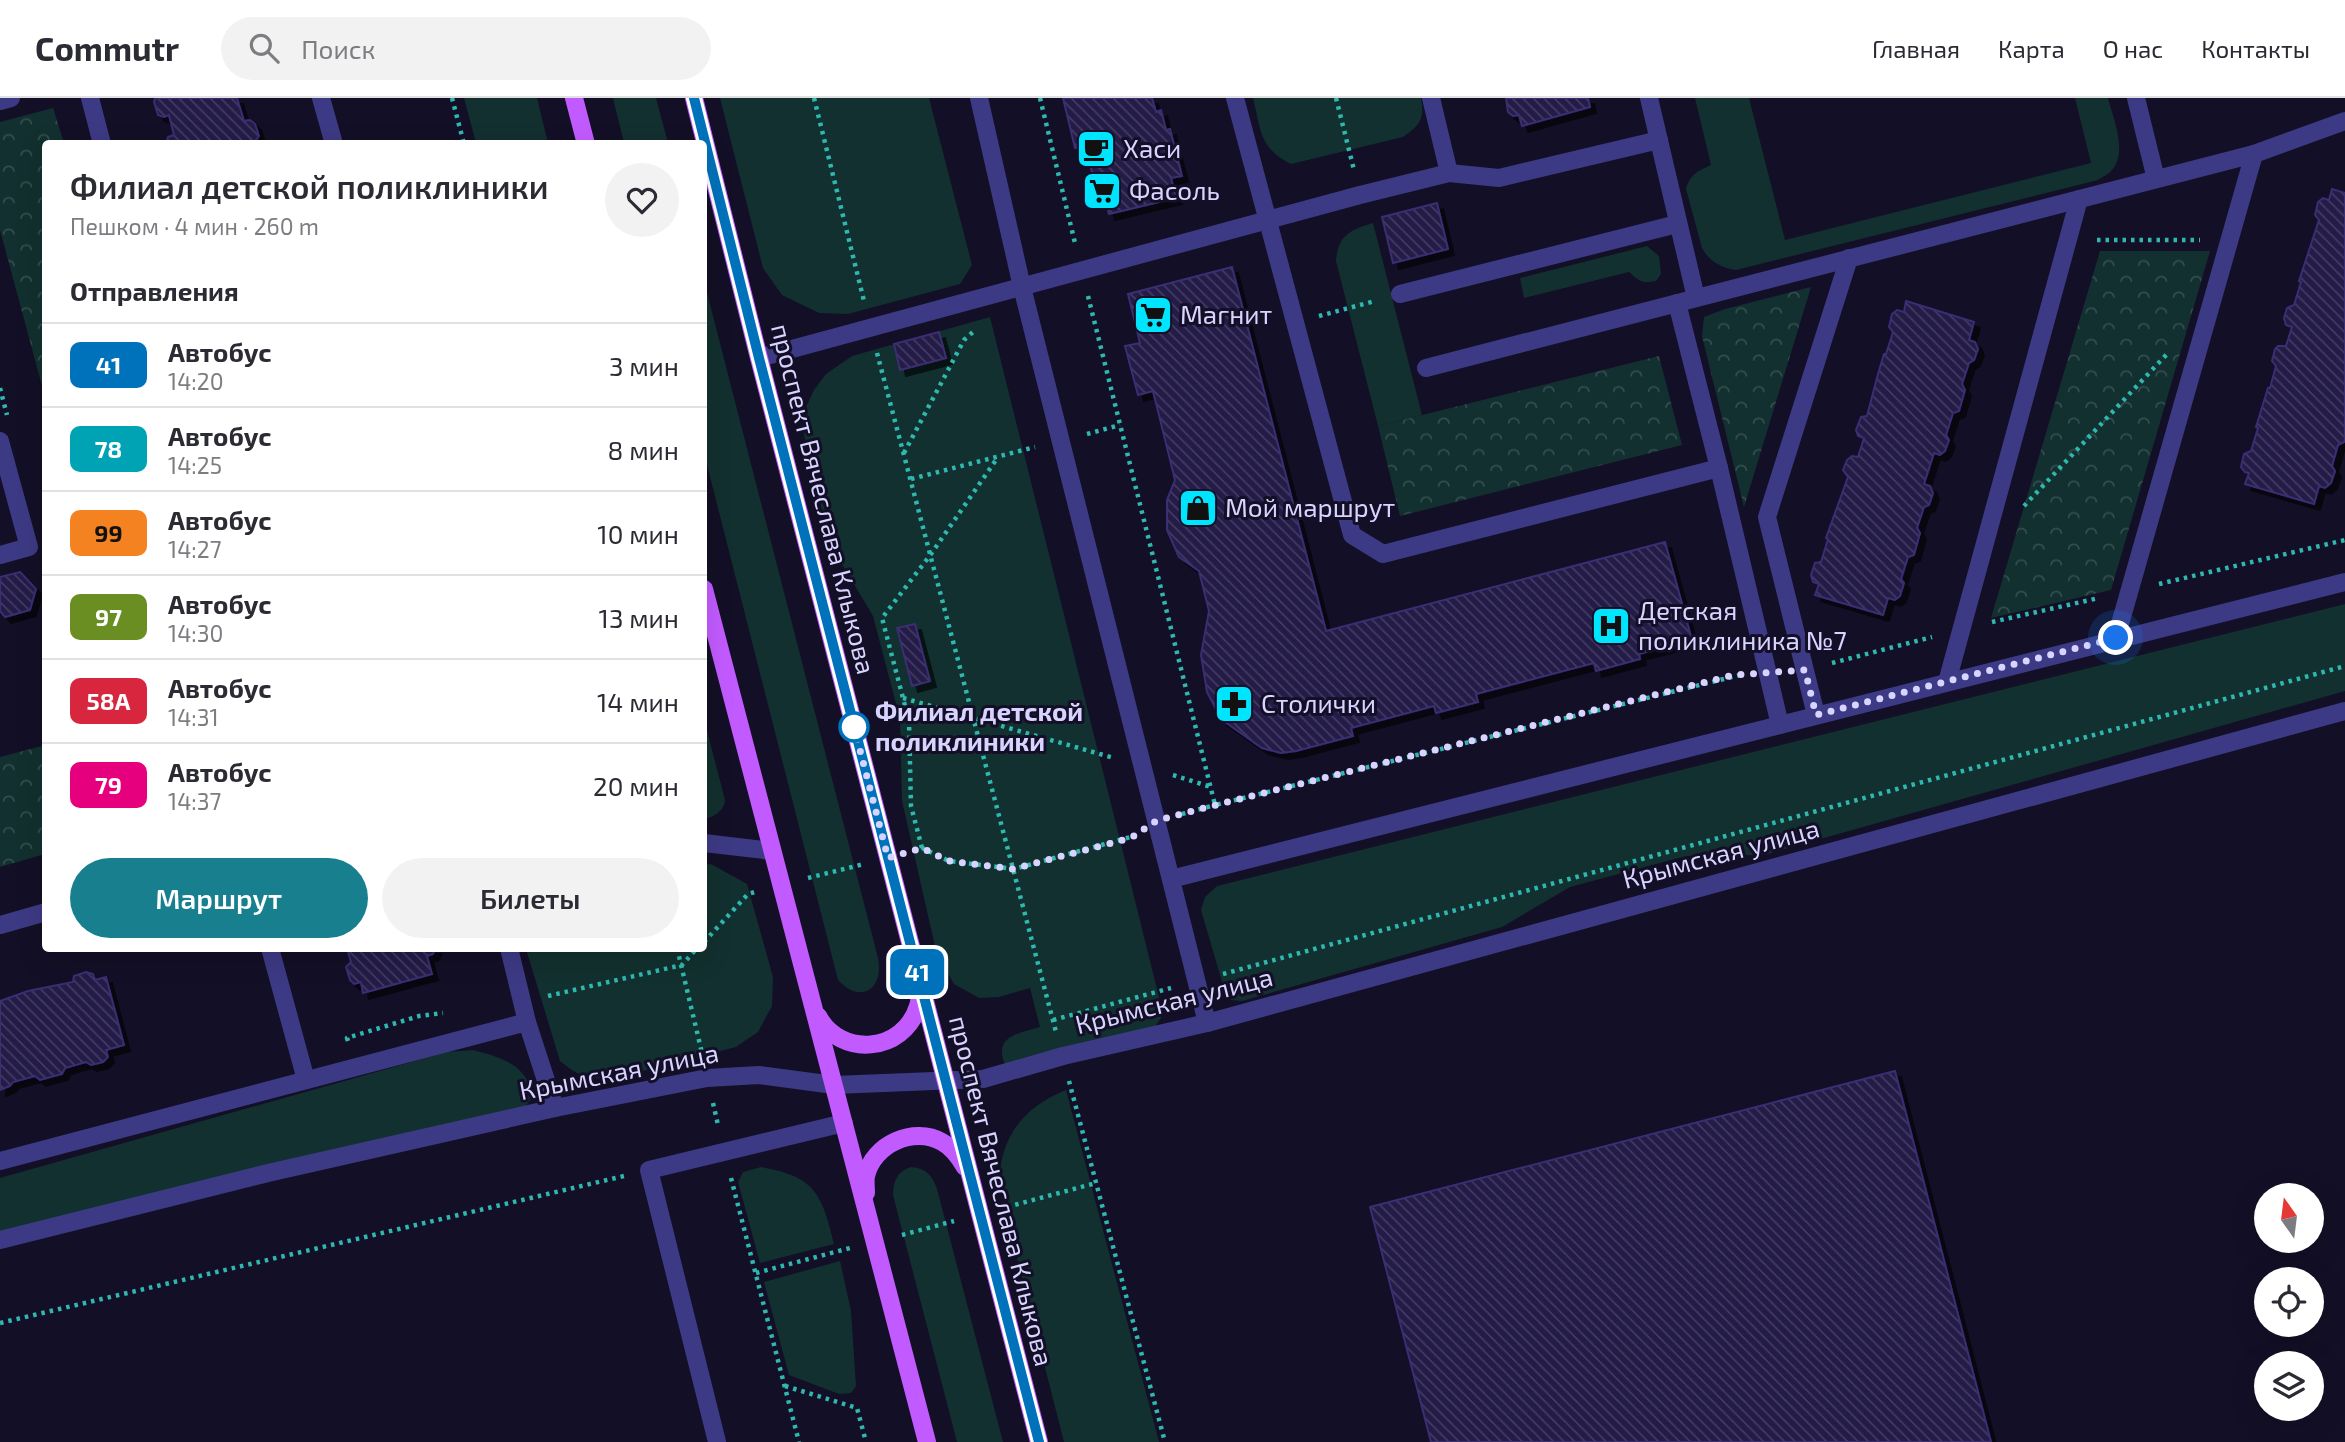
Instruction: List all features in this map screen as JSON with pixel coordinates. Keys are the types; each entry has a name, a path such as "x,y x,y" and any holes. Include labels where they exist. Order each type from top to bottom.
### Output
{"main road":[{"path":"574,98 585,140"},
{"name":"проспект Вячеслава Клыкова","path":"694,98 704,140"},
{"name":"проспект Вячеслава Клыкова","path":"707,150 1039,1442"},
{"path":"707,601 927,1442"},
{"path":"813,1006 824,1027 843,1042 866,1046 889,1041 908,1026 919,1006 920,982"},
{"path":"865,1205 866,1175 874,1159 887,1144 903,1137 923,1136 942,1142 958,1155 970,1176"}],"street":[{"path":"0,101 11,98"},
{"path":"90,98 101,140"},
{"path":"321,98 333,140"},
{"path":"979,98 1022,287 1207,1023"},
{"path":"1235,98 1352,535 1382,554 1719,468"},
{"path":"1431,98 1449,173"},
{"path":"1649,98 1696,298"},
{"path":"2136,98 2156,179"},
{"path":"1426,368 2254,154 2345,121"},
{"path":"759,358 1449,173 1499,178 1659,139"},
{"path":"2116,638 2254,154"},
{"path":"1947,682 2079,199"},
{"path":"1399,294 1677,224"},
{"path":"1816,715 1768,517 1849,258"},
{"path":"1677,303 1780,725"},
{"path":"0,441 29,547 0,555"},
{"path":"1171,879 2345,582"},
{"name":"Крымская улица","path":"0,1240 268,1173 555,1108 707,1078 759,1075 834,1085 982,1079 1063,1056 1207,1023 2345,711"},
{"path":"707,843 772,851"},
{"path":"0,925 42,913"},
{"path":"272,952 306,1080"},
{"path":"510,952 527,1022 555,1108"},
{"path":"0,1161 527,1022"},
{"path":"717,1442 649,1170 844,1123"}],"path":[{"path":"452,98 463,140"},
{"path":"814,98 904,454 1165,1442"},
{"path":"1040,98 1215,805"},
{"path":"1336,98 1360,195"},
{"path":"2068,240 2229,240"},
{"path":"1294,323 1399,294"},
{"path":"904,454 964,340 983,322"},
{"path":"2021,510 2172,348"},
{"path":"911,479 1120,425"},
{"path":"922,848 911,806 909,721 882,618 931,554 998,457"},
{"path":"1805,670 1962,629 2345,540"},
{"path":"1053,1020 2345,666"},
{"path":"707,939 748,894 922,848 949,861 1013,869 1131,838 1156,821 1215,805 1734,675 1768,673"},
{"path":"902,698 1211,787"},
{"path":"678,952 724,1152 799,1442"},
{"path":"524,1001 681,965 693,952"},
{"path":"0,1323 649,1170"},
{"path":"756,1273 1097,1183"},
{"path":"784,1386 857,1408 866,1442"}],"green space":[{"path":"464,98 537,98 547,140 475,140"},
{"path":"613,98 656,98 667,140 623,140"},
{"path":"720,98 929,98 972,265 960,284 848,314 819,313 782,295 763,268"},
{"path":"1253,98 1421,98 1422,116 1414,129 1403,137 1291,164 1267,145 1260,129"},
{"path":"1695,98 1749,98 1785,240 2091,163 2075,98 2108,98 2118,135 2119,154 2112,170 2098,180 1736,270 1716,263 1702,248 1686,189 1695,174 1711,165"},
{"path":"53,108 63,140 42,140 42,386 0,230 0,122"},
{"path":"1373,223 1422,415 1378,426 1336,261 1343,239 1358,228"},
{"path":"1647,246 1659,256 1661,274 1656,281 1641,281 1629,272 1524,298 1520,278"},
{"path":"2100,251 2210,251 2111,590 1991,618"},
{"path":"1811,287 1744,507 1702,336 1704,317"},
{"path":"707,293 878,958 878,978 869,990 855,991 838,980 707,465"},
{"path":"990,317 1160,1001 1161,1018 1154,1028 1006,1067 1002,1049 1009,1038 1040,1027 1030,988 999,997 979,998 954,984 937,955 902,801 900,719 873,616 830,544 803,430 805,409 814,390 826,374 852,356"},
{"path":"1659,356 1682,445 1400,516 1378,426"},
{"path":"2345,604 2345,691 1764,855 1686,856 1570,887 1502,927 1242,1001 1231,1000 1225,992 1201,910 1205,897 1217,886"},
{"path":"707,731 725,800 723,807 707,818"},
{"path":"42,746 42,855 0,867 0,757"},
{"path":"711,864 747,884 773,977 772,1006 758,1032 736,1047 611,1079 584,1076 560,1061 527,952 707,952 707,865"},
{"path":"473,1050 502,1059 518,1069 530,1084 533,1095 526,1106 0,1232 0,1178 447,1052"},
{"path":"1066,1090 1159,1442 1064,1442 999,1187 1003,1154 1016,1127 1037,1106"},
{"path":"761,1167 794,1176 813,1190 825,1212 834,1244 760,1263 738,1182 743,1172"},
{"path":"911,1167 928,1173 937,1189 1003,1442 957,1442 893,1195 897,1178"},
{"path":"840,1261 851,1311 856,1386 851,1393 839,1394 789,1375 764,1282"}],"building":[{"path":"155,98 237,98 244,121 250,120 255,124 259,136 256,140 167,140 174,135 169,115 158,115"},
{"path":"1063,98 1152,98 1156,112 1161,110 1166,130 1170,129 1182,176 1171,178 1176,198 1109,214 1102,189 1096,190 1086,146 1075,148"},
{"path":"1506,98 1588,98 1590,107 1522,126 1519,115 1513,116 1508,112"},
{"path":"2332,189 2345,193 2345,439 2338,445 2331,483 2325,488 2319,486 2314,504 2245,484 2249,473 2241,467 2244,454 2251,451 2258,428 2256,427 2270,388 2276,366 2272,361 2275,349 2278,346 2286,346 2292,327 2286,325 2284,318 2287,308 2294,305 2301,282 2299,281 2319,220 2315,215 2318,202 2323,198 2329,200"},
{"path":"1437,203 1448,249 1393,263 1382,217"},
{"path":"1232,267 1326,631 1665,542 1692,640 1639,654 1640,659 1596,671 1594,663 1476,694 1478,702 1436,713 1434,706 1351,728 1353,736 1296,751 1281,753 1262,748 1221,719 1207,692 1201,655 1209,611 1199,571 1179,557 1167,530 1167,500 1175,480 1153,391 1138,395 1125,346 1140,343 1128,294"},
{"path":"1906,301 1974,322 1969,340 1975,342 1978,349 1974,360 1969,363 1962,384 1965,390 1959,411 1953,413 1946,435 1949,440 1945,451 1940,455 1934,453 1924,484 1930,486 1933,493 1929,505 1924,507 1917,528 1920,533 1914,555 1908,557 1901,579 1904,583 1900,596 1895,600 1888,598 1883,615 1815,595 1819,584 1813,582 1811,575 1815,563 1821,562 1828,539 1826,538 1848,477 1843,470 1847,460 1852,456 1858,457 1864,438 1858,436 1856,430 1861,417 1867,416 1893,332 1889,327 1892,314 1897,310 1904,312"},
{"path":"939,332 946,358 900,370 894,344"},
{"path":"20,572 36,589 30,610 5,617 0,611 0,577"},
{"path":"915,624 930,681 912,686 897,628"},
{"path":"348,952 434,952 427,956 432,974 363,993 361,982 354,984 350,980 346,967 351,962"},
{"path":"86,972 93,974 95,980 106,977 124,1045 106,1050 108,1057 103,1062 91,1065 86,1062 65,1068 62,1074 40,1080 35,1076 13,1082 0,1090 0,1001 28,991 73,982 74,976"},
{"path":"1895,1071 1991,1442 1431,1442 1370,1207"}],"bus line":[{"name":"41","path":"694,98 704,140"},
{"name":"41","path":"707,150 1039,1442"}],"place":[{"name":"Хаси","path":"1096,149"},
{"name":"Фасоль","path":"1102,191"},
{"name":"Магнит","path":"1153,315"},
{"name":"Мой маршрут","path":"1198,508"},
{"name":"Детская поликлиника №7","path":"1611,626"},
{"name":"Столички","path":"1234,704"},
{"name":"Филиал детской поликлиники","path":"854,727"}],"route":[{"path":"854,727 888,858 922,848 949,861 1013,869 1131,838 1156,821 1196,810 1734,675 1805,670 1816,715 2116,638"}]}
